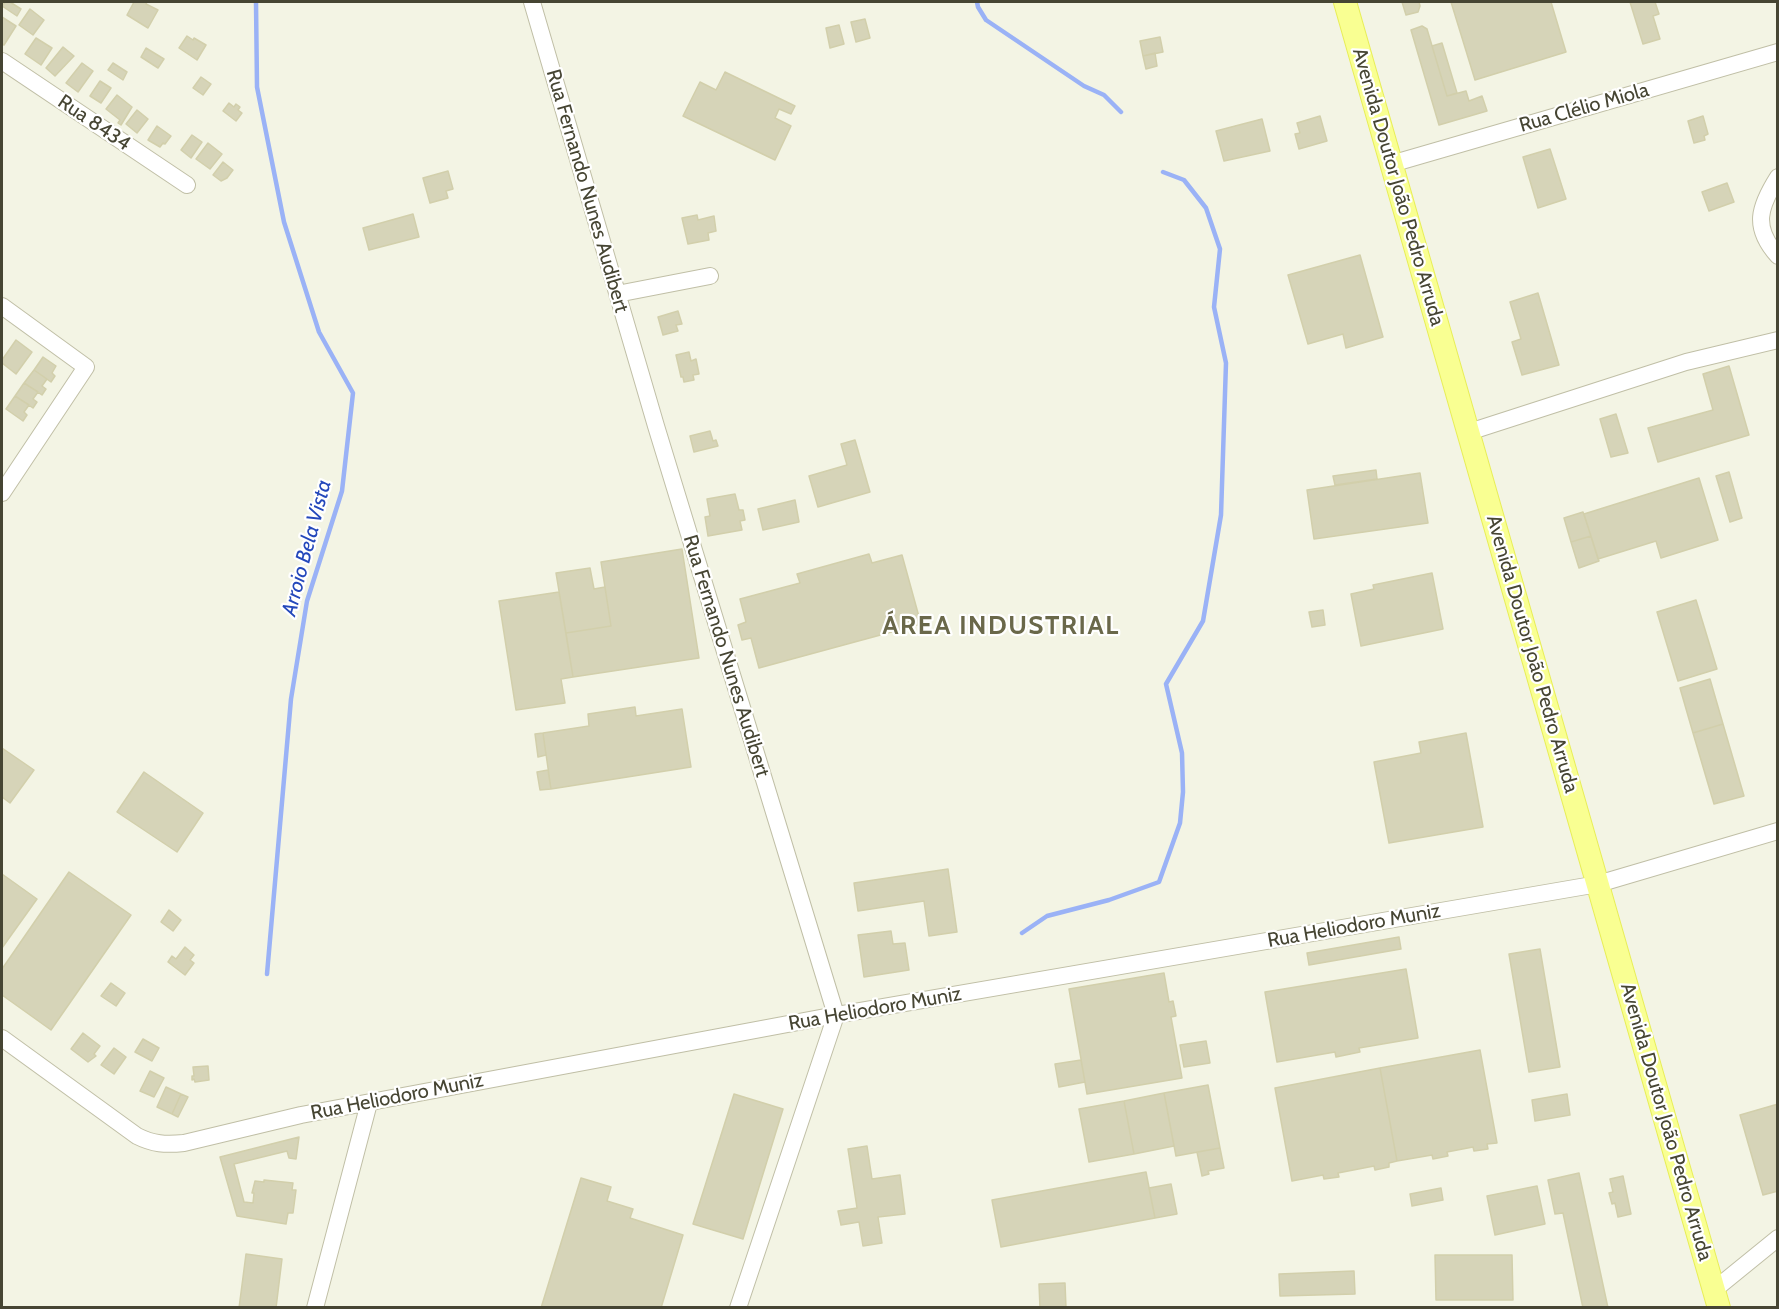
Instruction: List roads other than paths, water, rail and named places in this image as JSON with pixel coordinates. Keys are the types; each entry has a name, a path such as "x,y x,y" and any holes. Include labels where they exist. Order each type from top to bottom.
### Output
{"main road":[{"name":"Avenida Doutor João Pedro Arruda","path":"1345,2 1717,1299"}],"street":[{"name":"Rua Fernando Nunes Audibert","path":"532,2 617,294 836,1015"},
{"name":"Rua Clélio Miola","path":"1392,164 1778,52"},
{"name":"Rua 8434","path":"2,61 187,185"},
{"path":"1778,177 1764,199 1760,222 1766,243 1778,256"},
{"path":"617,294 710,276"},
{"path":"2,306 86,367 2,493"},
{"path":"1468,432 1686,362 1778,340"},
{"name":"Rua Heliodoro Muniz","path":"2,1038 137,1136 150,1143 166,1145 301,1115 836,1015 1598,884 1778,831"},
{"path":"738,1308 836,1015"},
{"path":"315,1308 369,1103"},
{"path":"1717,1299 1778,1238"}],"waterway":[{"name":"Arroio Bela Vista","path":"256,2 257,87 284,222 319,332 353,393 342,491 307,601 291,699 267,974"},
{"path":"977,2 986,20 1084,86 1104,95 1121,112"},
{"path":"1022,933 1047,916 1109,900 1159,882 1180,823 1183,792 1182,753 1166,684 1203,621 1221,515 1226,363 1214,307 1220,249 1206,208 1184,180 1163,172"}],"district":[{"name":"ÁREA INDUSTRIAL","path":"1001,626"}]}
